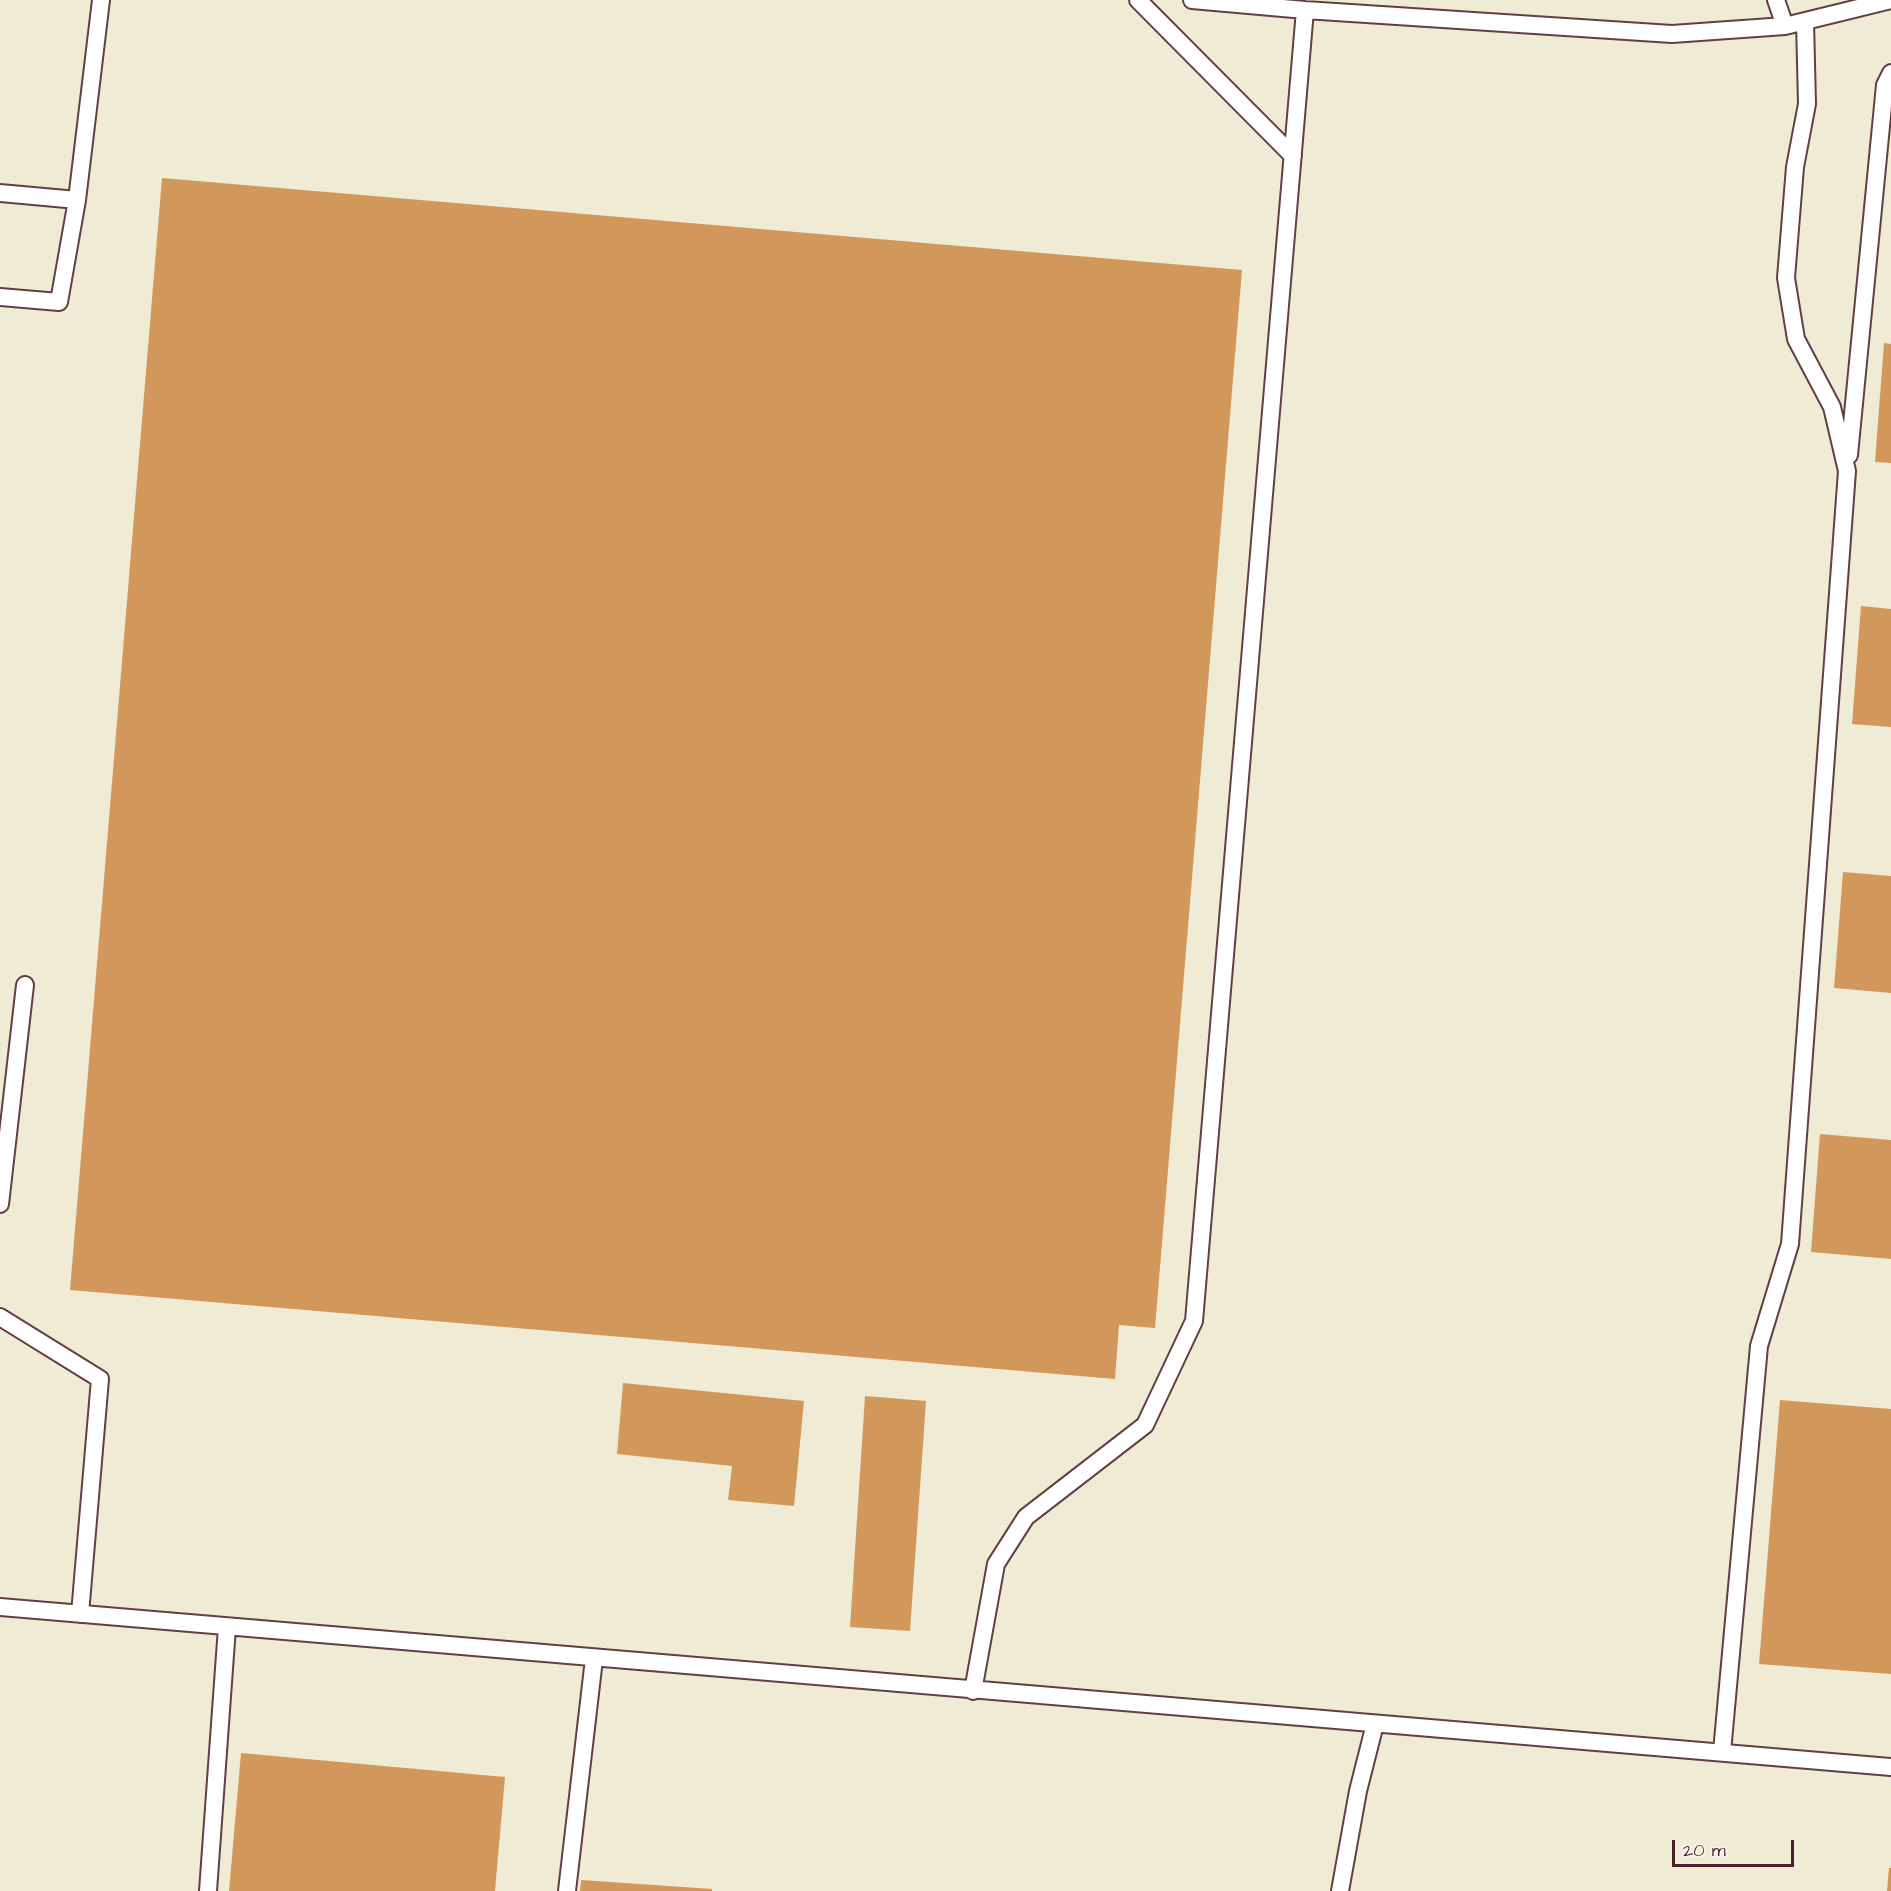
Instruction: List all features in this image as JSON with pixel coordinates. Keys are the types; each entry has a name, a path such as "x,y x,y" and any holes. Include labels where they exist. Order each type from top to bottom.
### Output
{"lane":[{"path":"0,297 60,302 77,200 101,0"},
{"path":"1138,0 1293,156"},
{"path":"1192,0 1305,10 1672,34 1785,26 1891,0"},
{"path":"1776,0 1785,26"},
{"path":"974,1691 996,1564 1026,1517 1145,1425 1194,1321 1305,10"},
{"path":"1805,21 1807,104 1795,167 1786,278 1796,339 1832,407 1847,471"},
{"path":"1722,1752 1759,1346 1790,1244 1847,471 1885,85 1891,73"},
{"path":"0,193 77,200"},
{"path":"0,1204 25,985"},
{"path":"0,1317 100,1379 80,1614"},
{"path":"0,1608 1891,1767"},
{"path":"208,1891 227,1627"},
{"path":"567,1891 594,1659"},
{"path":"1340,1891 1358,1791 1375,1724"}],"building":[{"path":"162,178 1242,270 1155,1328 1119,1325 1115,1379 70,1290"},
{"path":"1884,343 1891,344 1891,463 1875,462"},
{"path":"1861,606 1891,609 1891,727 1852,724"},
{"path":"1843,872 1891,876 1891,993 1834,988"},
{"path":"1820,1134 1891,1140 1891,1259 1811,1252"},
{"path":"623,1383 804,1401 794,1506 728,1500 732,1466 617,1454"},
{"path":"865,1396 926,1401 910,1631 850,1627"},
{"path":"1780,1400 1891,1409 1891,1674 1759,1664"},
{"path":"241,1753 505,1777 495,1891 229,1891"},
{"path":"1889,1868 1891,1868 1891,1891 1887,1891"},
{"path":"581,1880 712,1889 712,1891 580,1891"}]}
